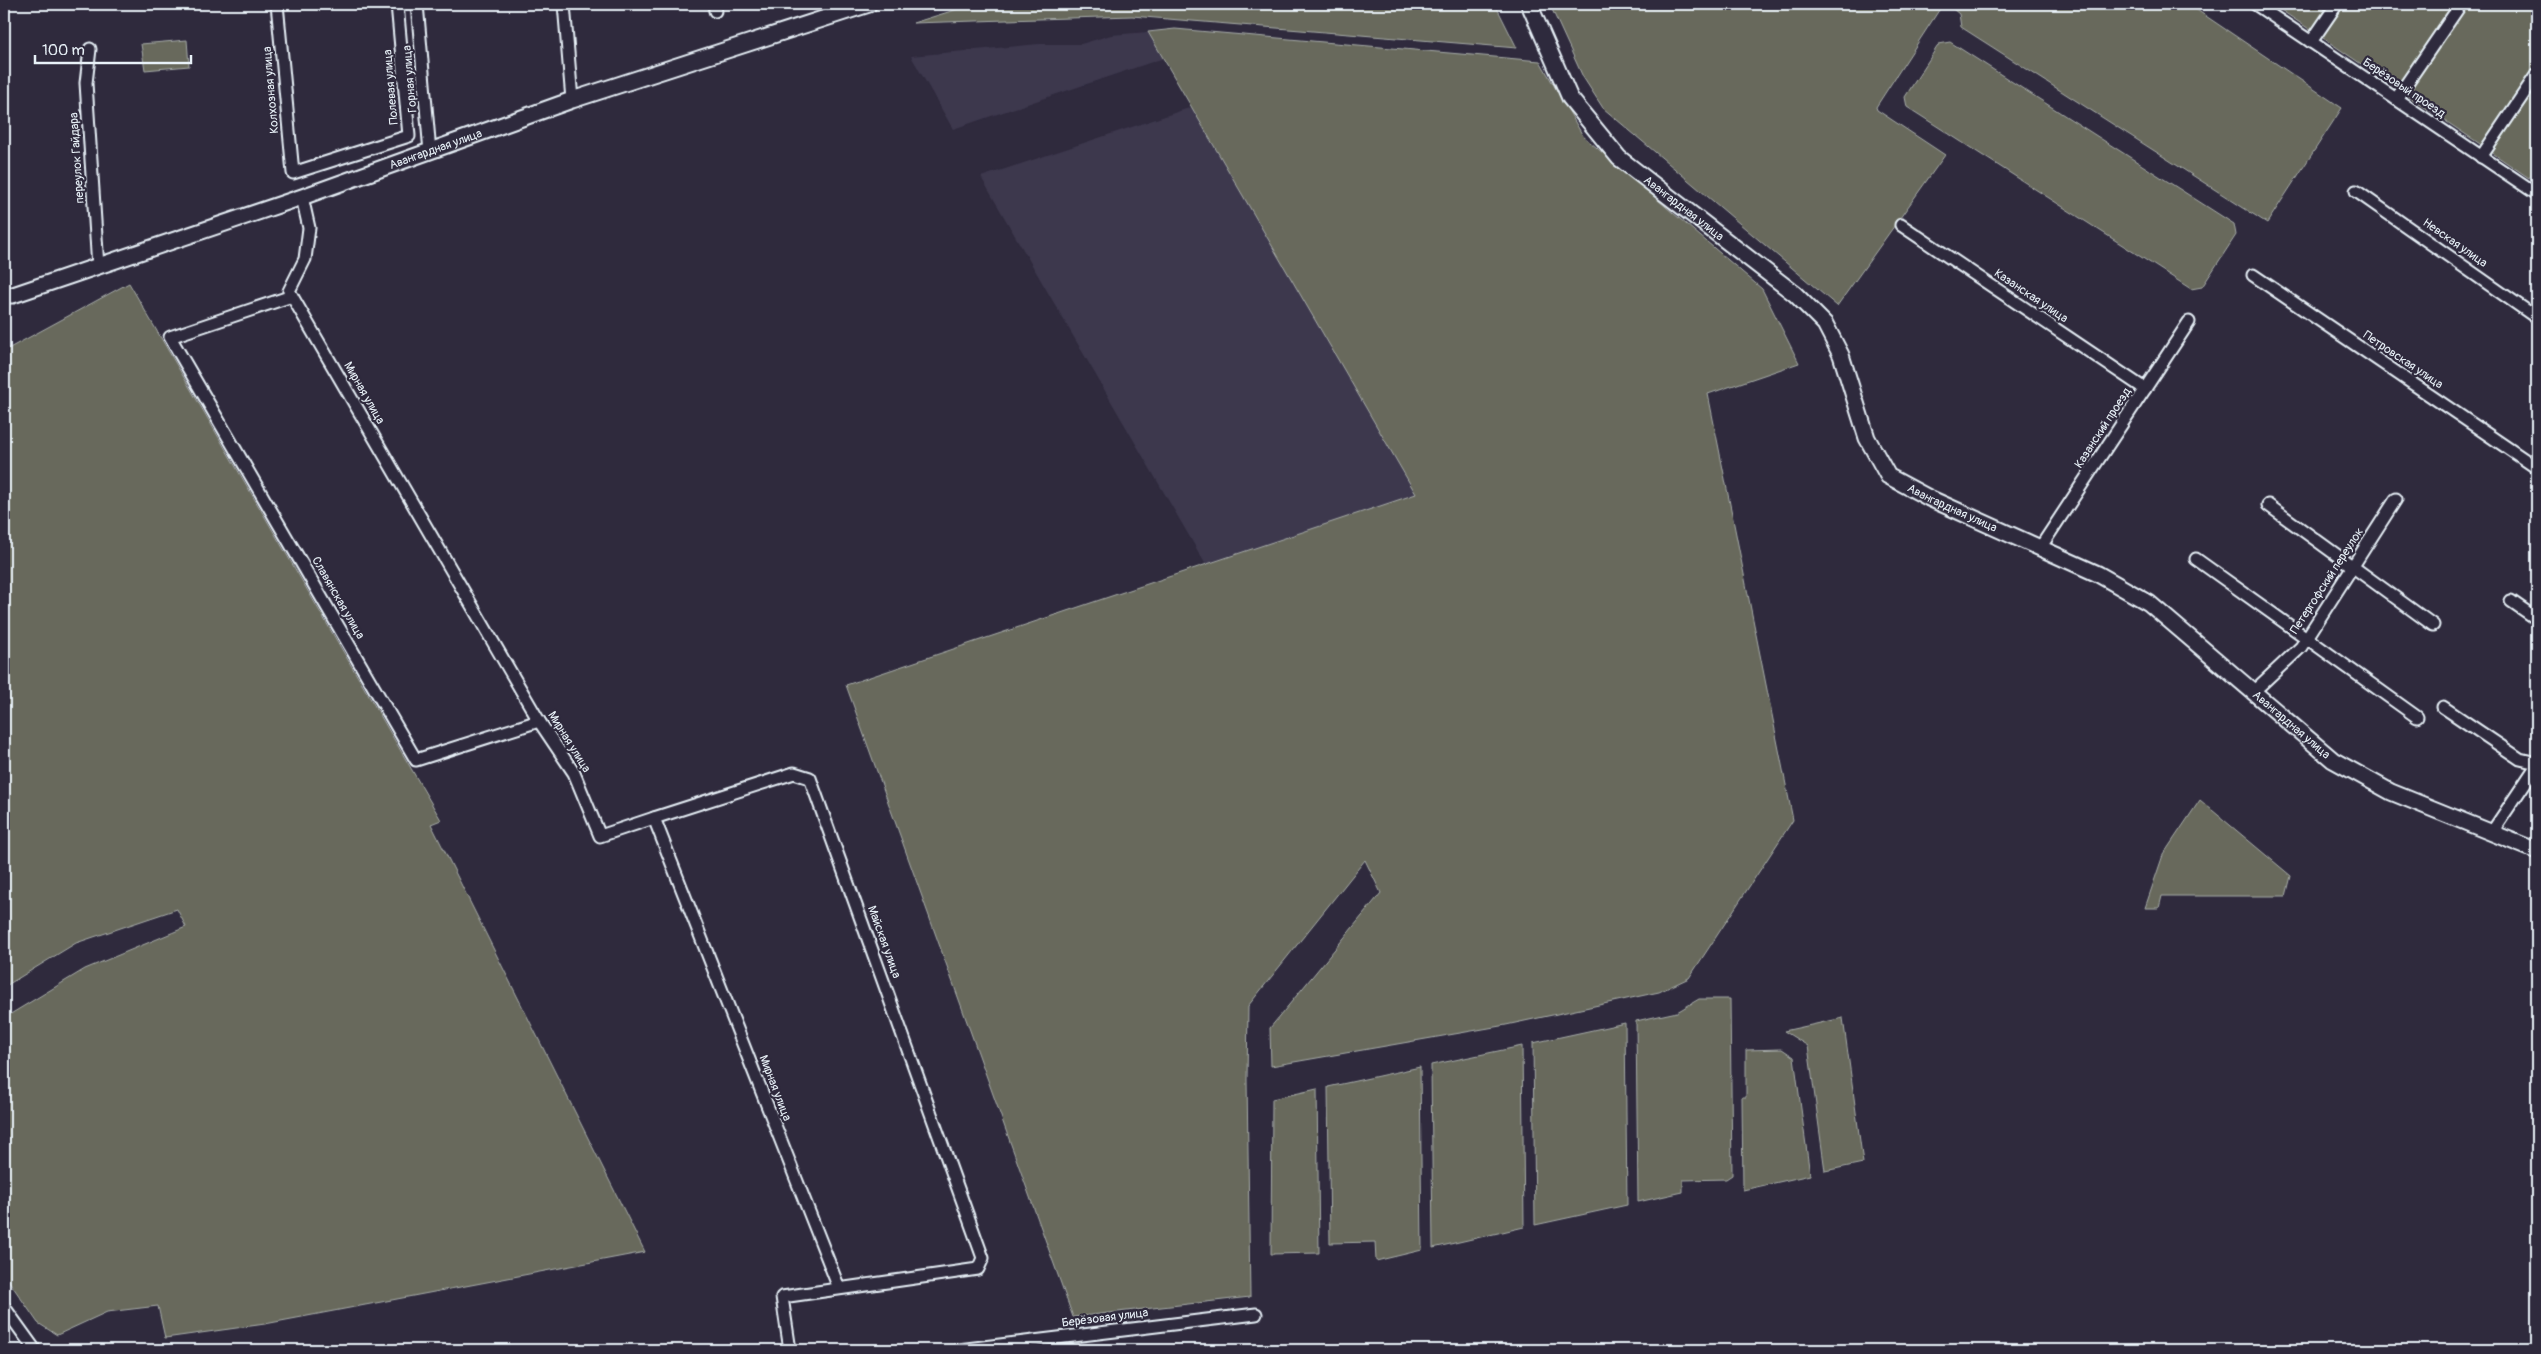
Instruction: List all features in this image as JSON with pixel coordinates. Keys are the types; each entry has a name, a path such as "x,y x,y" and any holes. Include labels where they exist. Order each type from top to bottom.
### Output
{"main road":[{"name":"Авангардная улица","path":"4,294 13,294 302,197 572,100 869,4"},
{"name":"Авангардная улица","path":"1529,4 1570,98 1619,158 1795,294 1825,324 1841,355 1867,438 1888,476 1929,498 2098,574 2148,604 2333,760 2391,792 2537,851"}],"street":[{"name":"Колхозная улица","path":"277,4 293,173"},
{"name":"Полевая улица","path":"293,173 409,136 397,4"},
{"name":"Горная улица","path":"417,4 430,152"},
{"path":"564,4 572,100"},
{"name":"Берёзовый проезд","path":"2255,4 2537,194"},
{"path":"2311,42 2337,4"},
{"path":"2396,99 2461,4"},
{"name":"переулок Гайдара","path":"90,49 86,83 98,266"},
{"path":"2482,156 2537,74"},
{"name":"Невская улица","path":"2356,191 2537,318"},
{"path":"292,296 289,291 306,259 309,228 302,197"},
{"name":"Казанская улица","path":"1901,225 2145,389"},
{"name":"Петровская улица","path":"2253,275 2537,468"},
{"name":"Славянская улица","path":"292,296 170,337 416,760 539,721"},
{"name":"Мирная улица","path":"292,296 539,721 574,773 600,836 654,818 839,1288"},
{"name":"Казанский проезд","path":"2040,548 2188,322"},
{"name":"Петергофский переулок","path":"2252,692 2300,647 2307,638 2396,499"},
{"path":"2268,505 2433,625"},
{"path":"2196,559 2417,717"},
{"path":"2511,601 2537,619"},
{"path":"2443,707 2520,759 2537,764 2492,832"},
{"name":"Майская улица","path":"654,818 794,772 810,778 983,1258 978,1269 839,1288"},
{"path":"790,1350 782,1297 839,1288"},
{"path":"4,1307 35,1350"},
{"name":"Берёзовая улица","path":"958,1350 1256,1314"}],"shaded area":[{"path":"1148,32 1164,58 953,129 911,56 1039,44 1081,44 1111,35"},
{"path":"1192,107 1417,495 1206,565 981,177"}],"green space":[{"path":"974,4 1495,4 1517,48 1132,16 913,23"},
{"path":"1943,4 1876,107 1877,110 1945,155 1837,306 1603,108 1583,77 1550,5"},
{"path":"1947,4 2188,4 2342,108 2267,223 1961,27 1959,14"},
{"path":"2272,4 2331,4 2312,31"},
{"path":"2342,4 2455,4 2398,89 2320,36"},
{"path":"2466,4 2537,4 2537,66 2483,146 2405,94"},
{"path":"1175,29 1540,61 1583,136 1762,289 1799,363 1708,394 1793,820 1689,978 1659,992 1506,1025 1271,1066 1270,1028 1381,893 1365,860 1248,1006 1247,1080 1250,1297 1073,1317 846,685 1416,494 1148,32"},
{"path":"187,40 189,66 145,70 141,44"},
{"path":"1950,42 2234,224 2236,235 2202,287 2191,289 1907,107 1905,97 1939,44"},
{"path":"2537,83 2537,166 2529,178 2491,152"},
{"path":"129,283 441,820 431,824 645,1252 265,1324 165,1338 158,1306 107,1312 57,1335 38,1323 4,1274 4,1018 85,969 186,927 177,909 76,943 4,987 4,351"},
{"path":"2200,800 2291,876 2286,896 2162,896 2159,908 2145,908 2163,855"},
{"path":"1699,999 1730,999 1732,1175 1726,1179 1683,1180 1683,1192 1638,1202 1636,1021 1677,1012"},
{"path":"1843,1018 1863,1163 1825,1171 1808,1046 1784,1031"},
{"path":"1625,1023 1627,1205 1535,1225 1533,1043"},
{"path":"1522,1046 1524,1227 1433,1248 1431,1065"},
{"path":"1782,1049 1794,1057 1810,1175 1743,1190 1742,1097 1746,1097 1746,1050"},
{"path":"1420,1067 1422,1250 1376,1261 1375,1242 1330,1243 1328,1087"},
{"path":"1317,1089 1319,1253 1271,1254 1272,1099"}]}
